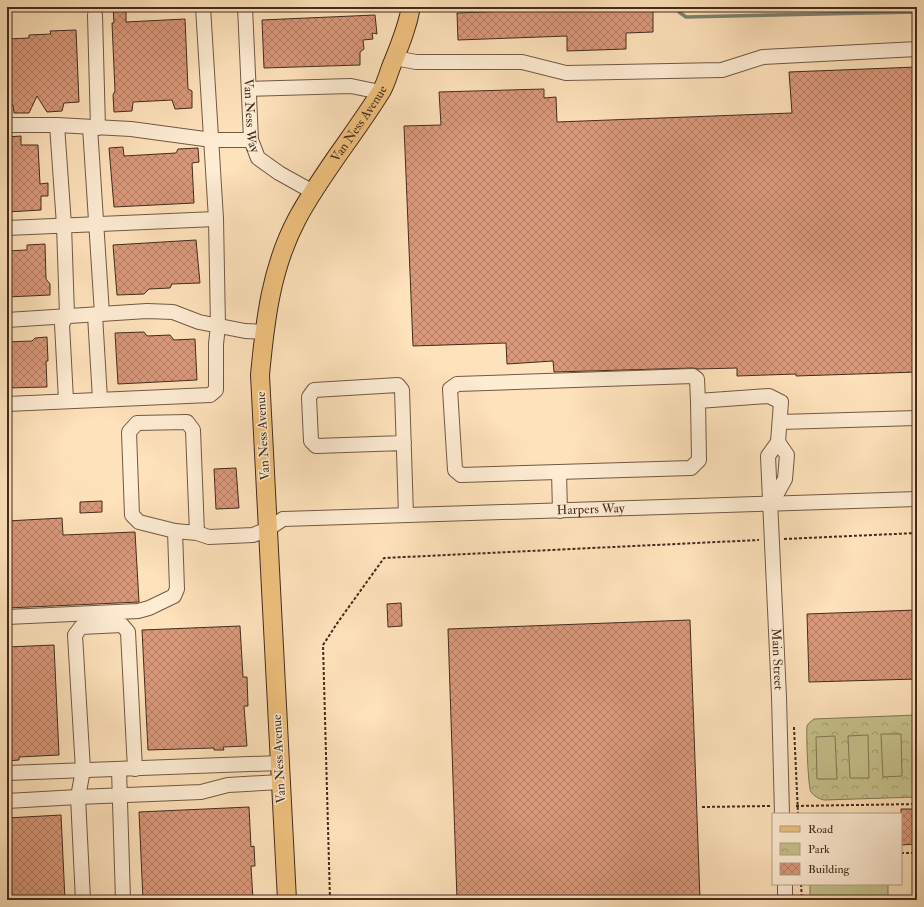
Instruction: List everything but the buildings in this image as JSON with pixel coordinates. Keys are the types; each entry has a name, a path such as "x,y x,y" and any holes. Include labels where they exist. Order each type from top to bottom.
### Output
{"main road":[{"name":"Van Ness Avenue","path":"287,900 260,375 264,332 270,295 281,256 296,220 330,165 380,92 407,28 411,7"}],"street":[{"path":"7,404 66,400 210,395 216,390 216,344 218,326 216,218 203,7"},
{"name":"Van Ness Way","path":"245,7 251,140 258,158 279,173 313,192"},
{"path":"95,15 94,128 100,399"},
{"path":"395,58 416,62 522,62 566,73 722,70 763,57 917,49"},
{"path":"249,89 351,86 380,92"},
{"path":"7,125 57,125 131,129 212,140 251,140"},
{"path":"57,125 64,225 67,315 62,324 66,400"},
{"path":"7,228 216,218"},
{"path":"7,320 147,311 173,312 199,322 245,331 264,332"},
{"path":"693,376 696,379 698,401 699,460 691,468 461,475 455,470 450,389 457,384 693,376"},
{"path":"404,443 316,446 311,441 309,397 314,390 398,385 402,390 404,443 406,515"},
{"path":"698,401 769,396 781,402 778,442 787,455 785,479 771,504"},
{"path":"780,422 917,418"},
{"name":"Harpers Way","path":"197,533 193,430 187,422 137,424 129,432 132,515 138,522 175,531 197,533 209,537 253,535 268,529 283,519 917,499"},
{"path":"558,472 560,511"},
{"name":"Main Street","path":"771,504 779,696 781,810"},
{"path":"7,616 138,612 174,596 177,589 175,531"},
{"path":"83,900 78,797 84,770 75,635 81,627 122,625 128,632 135,769"},
{"path":"7,773 279,763"},
{"path":"227,766 228,785"},
{"path":"119,770 123,900"},
{"path":"7,801 201,792 228,785 280,782"},
{"path":"785,885 785,900"}],"path":[{"path":"330,900 324,645 338,622 384,558 917,533"},
{"path":"702,807 781,810 917,804"},
{"path":"902,853 917,853"},
{"path":"801,885 802,900"}],"green space":[{"path":"917,715 917,797 824,800 820,799 811,792 808,771 807,726 814,719"},
{"path":"881,734 901,734 902,776 883,777"},
{"path":"868,735 869,778 850,778 848,736"},
{"path":"835,736 837,779 817,779 816,737"},
{"path":"810,885 888,885 888,900 810,900"}],"waterway":[{"path":"678,7 679,12 686,17 917,12"}]}
